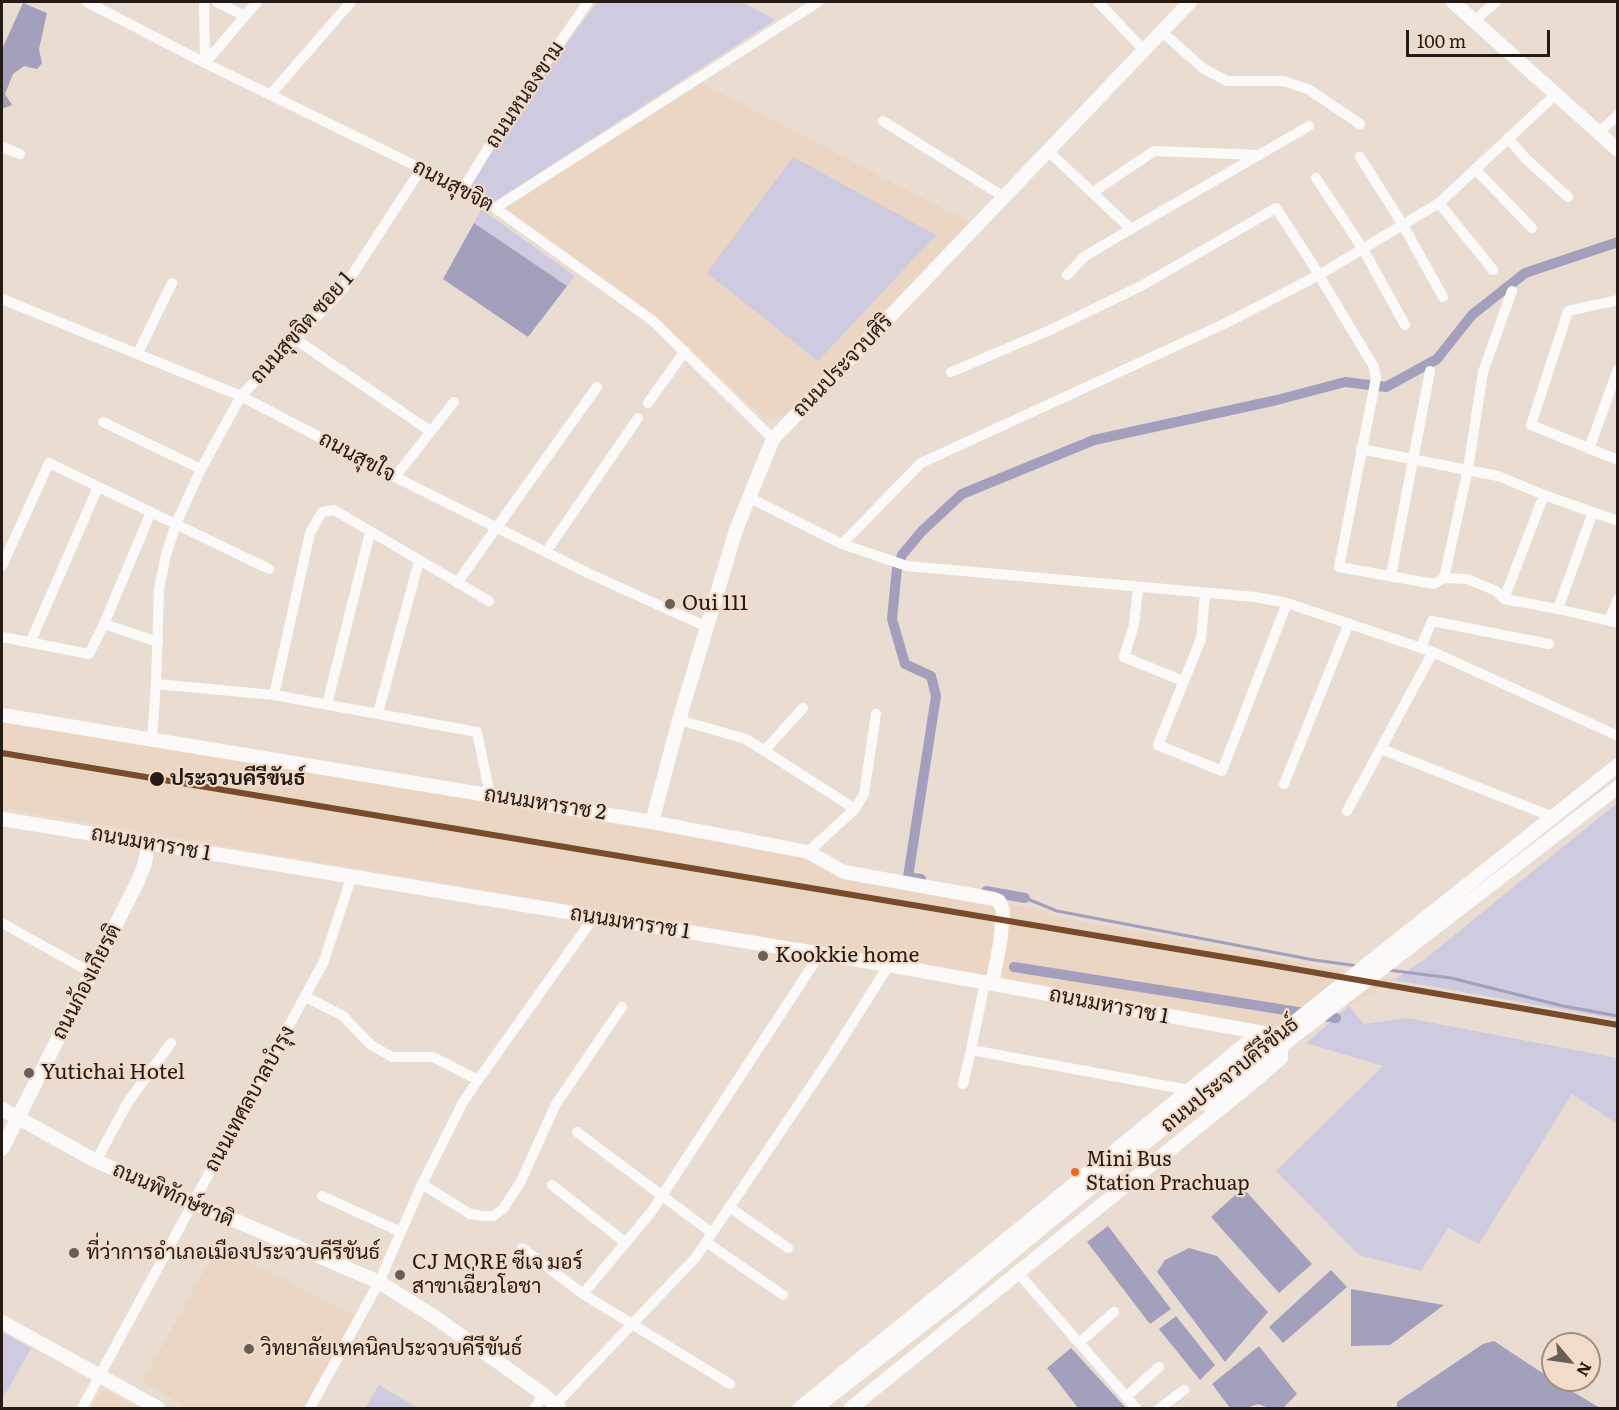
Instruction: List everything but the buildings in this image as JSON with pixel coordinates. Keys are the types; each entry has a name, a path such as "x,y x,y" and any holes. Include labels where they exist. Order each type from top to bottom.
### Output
{"street":[{"name":"ถนนสุขจิต","path":"87,2 205,63 463,189 495,208 653,321 773,439"},
{"path":"204,2 205,63"},
{"path":"218,2 245,16"},
{"path":"205,63 257,2"},
{"path":"270,95 351,2"},
{"name":"ถนนหนองขาม","path":"463,189 500,129 588,2"},
{"path":"495,208 818,2"},
{"path":"1098,2 1144,50"},
{"name":"ถนนประจวบศิริ","path":"652,822 736,530 773,439 1188,2"},
{"path":"1453,2 1617,150"},
{"path":"1474,21 1496,2"},
{"path":"1161,32 1204,69 1227,81 1282,81 1308,89 1360,124"},
{"path":"842,544 921,463 1226,323 1318,275 1439,203 1555,95"},
{"path":"1598,133 1617,115"},
{"path":"883,121 1004,197"},
{"path":"1067,275 1085,256 1310,126"},
{"path":"1509,138 1526,159 1568,197"},
{"path":"2,147 20,153"},
{"path":"1048,151 1131,229"},
{"path":"1093,192 1154,151 1260,154"},
{"path":"1360,157 1403,225 1443,297"},
{"name":"ถนนสุขจิต ซอย 1","path":"152,738 159,589 166,555 176,524 201,469 241,396 343,289 421,169"},
{"path":"1475,169 1532,228"},
{"path":"1316,178 1363,249 1405,325"},
{"path":"1439,203 1493,270"},
{"path":"951,372 1048,331 1143,285 1276,208 1374,367 1376,378 1339,567 1434,584 1444,578 1467,579 1496,591 1504,599 1613,622 1617,599"},
{"path":"138,353 172,283"},
{"path":"1444,578 1468,470 1483,372 1512,291"},
{"name":"ถนนสุขใจ","path":"2,299 241,396 395,477 590,574 707,627"},
{"path":"1617,300 1568,311 1531,425 1617,460"},
{"path":"295,339 430,431"},
{"path":"648,403 685,351"},
{"path":"1589,449 1614,392 1617,369"},
{"path":"1391,575 1430,372"},
{"path":"457,583 597,387"},
{"path":"395,477 454,402"},
{"path":"546,552 638,418"},
{"path":"103,422 201,469"},
{"path":"1361,448 1498,476 1617,521"},
{"path":"2,566 49,463 269,569"},
{"path":"30,643 98,487"},
{"path":"1504,599 1544,495"},
{"path":"748,497 842,544 907,566 1255,597 1287,603 1433,652 1617,736"},
{"path":"274,695 310,533 322,512 334,510 489,601"},
{"path":"2,637 89,654 151,512"},
{"path":"1558,609 1593,512"},
{"path":"327,704 370,533"},
{"path":"378,713 419,561"},
{"path":"1138,588 1134,625 1124,657 1183,681"},
{"path":"1205,594 1201,639 1158,745 1222,771 1287,603"},
{"path":"1420,647 1432,621 1549,644"},
{"path":"1284,784 1349,623"},
{"path":"104,624 158,642"},
{"path":"1347,811 1433,652"},
{"path":"156,684 274,695 477,732 490,795"},
{"path":"764,751 803,708"},
{"path":"808,852 855,809 864,794 876,714"},
{"name":"ถนนมหาราช 2","path":"2,715 652,822 808,852 844,872 999,901 1003,911 1000,944 988,983"},
{"path":"680,720 746,739 855,809"},
{"path":"1381,749 1553,817"},
{"name":"ถนนประจวบคีรีขันธ์","path":"1426,927 1617,765"},
{"name":"ถนนประจวบคีรีขันธ์","path":"815,1408 1426,927 1617,787"},
{"name":"ถนนมหาราช 1","path":"2,819 889,965 1258,1034"},
{"name":"ถนนก้องเกียรติ","path":"2,1149 138,881 145,863 148,844"},
{"name":"ถนนเทศลบาลบำรุง","path":"82,1408 306,997 324,961 351,878"},
{"path":"310,1408 379,1282 422,1184 464,1102 594,917"},
{"path":"2,922 92,973"},
{"path":"583,1294 627,1243 663,1195 820,954"},
{"path":"557,1407 696,1257 832,1055 889,965"},
{"path":"963,1084 988,983"},
{"path":"306,997 343,1016 371,1045 392,1057 433,1058 478,1080"},
{"path":"422,1184 470,1214 493,1216 503,1209 520,1183 555,1104 622,1007"},
{"path":"800,1408 1258,1034 1269,1034 1281,1046 1281,1058 1156,1163 851,1408"},
{"path":"96,1161 128,1102 171,1043"},
{"path":"971,1050 1189,1090"},
{"name":"ถนนประจวบคีรีขันธ์","path":"841,1408 964,1302 1212,1099 1222,1086"},
{"name":"ถนนพิทักษ์ชาติ","path":"2,1109 96,1161 379,1282 436,1318 543,1394 557,1407"},
{"path":"577,1132 663,1195 709,1238 783,1295"},
{"path":"552,1185 627,1243"},
{"path":"322,1196 401,1232"},
{"path":"729,1207 788,1248"},
{"path":"522,1248 583,1294 730,1384"},
{"path":"1018,1273 1136,1408"},
{"path":"1078,1342 1113,1312"},
{"path":"2,1322 158,1408"},
{"path":"1126,1397 1159,1367"},
{"path":"1160,1408 1184,1390"},
{"path":"535,1408 543,1394"}],"shaded area":[{"path":"597,2 742,2 775,20 494,202 471,187 502,131"},
{"path":"701,83 969,222 787,415 764,418 652,313 506,208"},
{"path":"793,157 936,235 818,361 707,273"},
{"path":"481,209 575,276 567,286 474,223"},
{"path":"2,721 799,855 841,877 1035,908 1060,917 1394,980 1349,1006 1271,1029 734,933 2,808"},
{"path":"1617,803 1617,1019 1394,980 1425,959"},
{"path":"1349,1006 1364,1024 1407,1018 1617,1058 1617,1124 1572,1094 1479,1244 1448,1228 1421,1271 1359,1255 1276,1171 1383,1066 1306,1043"},
{"name":"วิทยาลัยเทคนิคประจวบคีรีขันธ์","path":"218,1246 355,1315 304,1408 189,1408 142,1382"},
{"path":"2,1332 31,1348 2,1400"},
{"path":"379,1385 418,1408 365,1408"},
{"path":"102,1389 138,1408 91,1408"}],"water":[{"path":"23,3 47,13 39,49 42,63 37,69 24,66 13,74 5,94 12,105 2,109 2,49"},
{"path":"474,223 567,286 528,337 443,279"},
{"path":"1243,1188 1312,1264 1279,1293 1211,1217"},
{"path":"1108,1226 1171,1309 1150,1324 1087,1242"},
{"path":"1189,1248 1217,1256 1268,1312 1225,1362 1157,1272 1165,1260"},
{"path":"1331,1270 1347,1287 1283,1343 1269,1327"},
{"path":"1351,1289 1444,1305 1390,1345 1351,1346"},
{"path":"1176,1316 1215,1365 1200,1380 1159,1329"},
{"path":"1494,1341 1541,1372 1541,1392 1573,1392 1600,1408 1397,1408 1397,1402 1483,1344"},
{"path":"1259,1346 1297,1394 1283,1408 1269,1408 1258,1404 1246,1408 1230,1408 1212,1384"},
{"path":"1071,1348 1126,1408 1078,1408 1047,1368"}],"waterway":[{"path":"921,879 908,877 936,696 931,676 905,664 892,619 897,568 902,555 922,531 962,494 1094,440 1277,400 1345,382 1386,387 1437,359 1472,315 1525,273 1618,242"},
{"path":"986,891 1025,898"},
{"path":"1025,898 1057,911 1314,960 1358,966"},
{"path":"1014,967 1336,1018"},
{"path":"1388,970 1451,978 1563,1006 1618,1016"}],"transit line":[{"path":"2,753 1618,1025"}],"place":[{"name":"Oui 111","path":"670,604"},
{"name":"ประจวบคีรีขันธ์","path":"157,779"},
{"name":"Kookkie home","path":"763,956"},
{"name":"Yutichai Hotel","path":"29,1073"},
{"name":"Mini Bus Station Prachuap","path":"1075,1172"},
{"name":"ที่ว่าการอำเภอเมืองประจวบคีรีขันธ์","path":"74,1253"},
{"name":"CJ MORE ซีเจ มอร์ สาขาเฉี่ยวโอชา","path":"400,1275"},
{"name":"วิทยาลัยเทคนิคประจวบคีรีขันธ์","path":"249,1349"}]}
